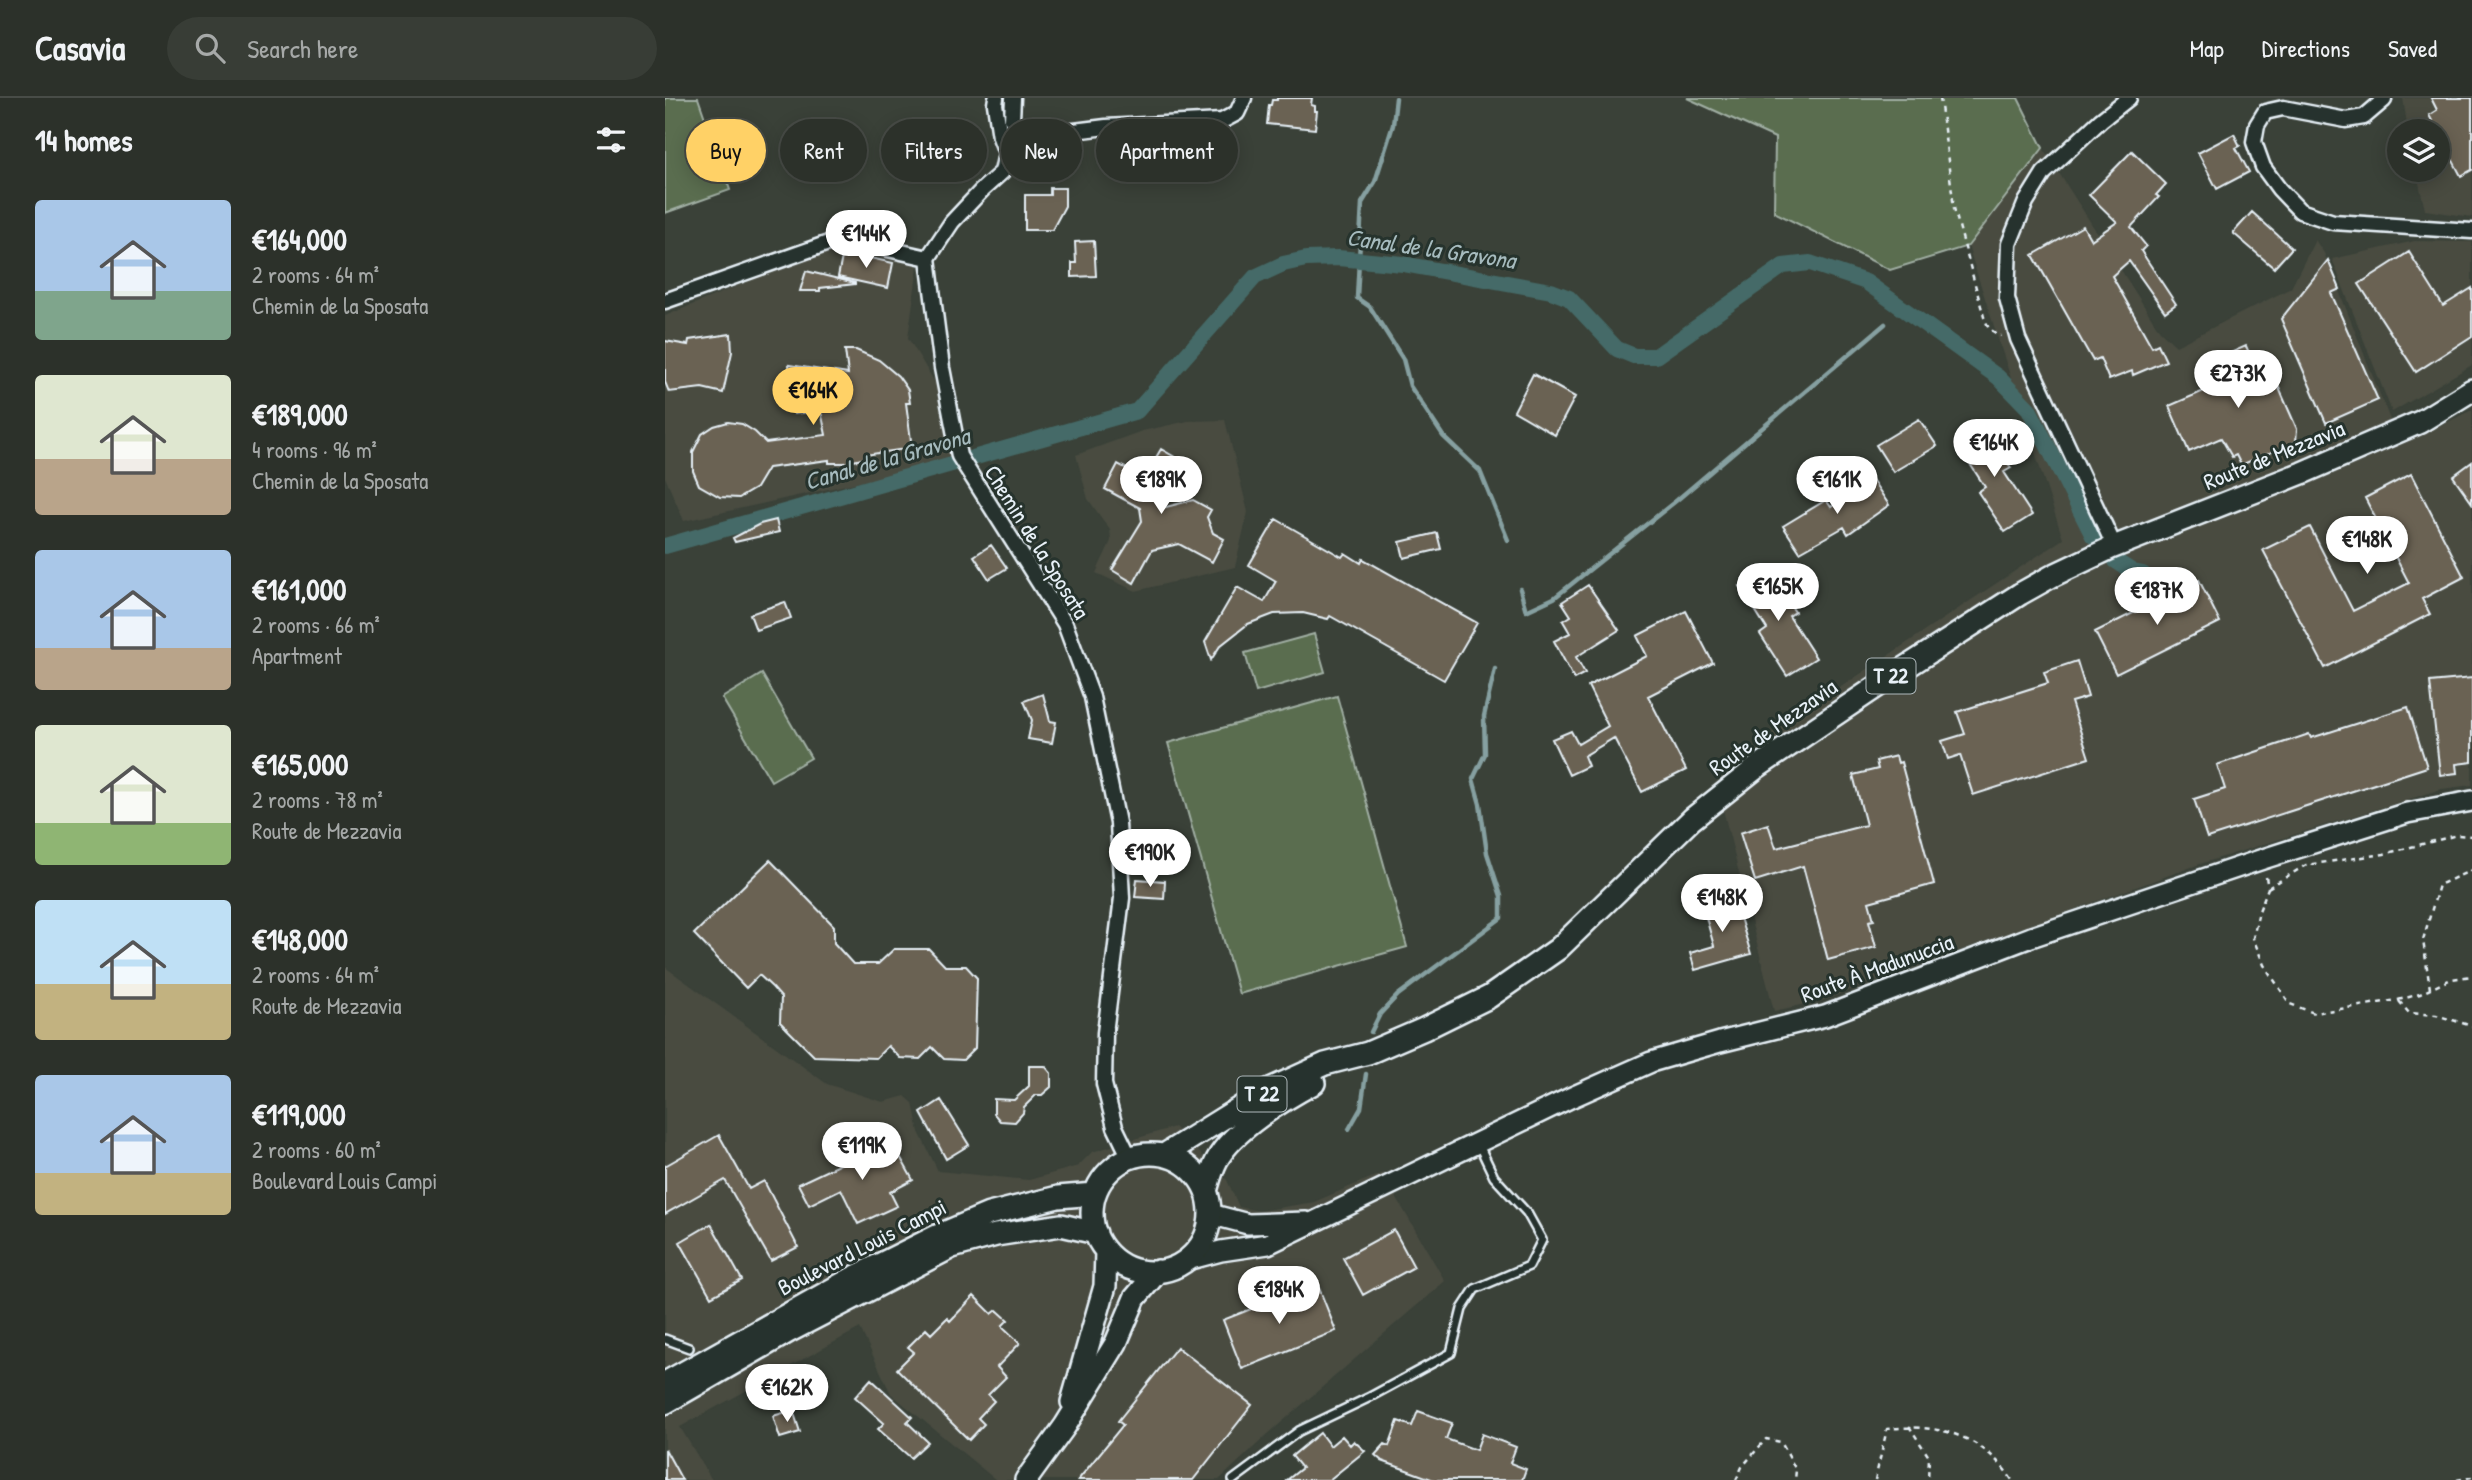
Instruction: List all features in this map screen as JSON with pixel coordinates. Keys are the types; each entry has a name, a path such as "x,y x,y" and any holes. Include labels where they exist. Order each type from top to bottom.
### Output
{"main road":[{"name":"Route de Mezzavia","path":"1164,1156 1270,1089 1325,1064 1368,1053 1424,1030 1489,997 1558,949 1692,819 1756,768 2020,594 2111,548 2302,473 2409,426 2472,390"},
{"name":"Route À Madunuccia","path":"1187,1260 1221,1251 1268,1244 1477,1142 1651,1062 1825,1016 2031,937 2407,813 2472,802"},
{"name":"Route de Mezzavia","path":"1206,1191 1216,1161 1229,1142 1285,1098 1368,1053"},
{"path":"1065,1426 1105,1286 1101,1242 1093,1220 1095,1194 1103,1179 1115,1166 1130,1158 1147,1154 1164,1156 1190,1168 1206,1191 1210,1214 1207,1231 1200,1247 1187,1260 1176,1266 1158,1271 1128,1267 1101,1242"},
{"name":"Boulevard Louis Campi","path":"665,1383 851,1279 937,1236 989,1214 1058,1197 1095,1194"},
{"name":"Route À Madunuccia","path":"1210,1214 1248,1224 1314,1222"},
{"name":"Boulevard Louis Campi","path":"665,1403 788,1332 952,1247 996,1235 1061,1225 1101,1242"},
{"path":"1026,1480 1065,1426 1116,1343 1135,1298 1158,1271"}],"street":[{"path":"665,301 834,241 857,242 928,258 952,222 1002,172 1006,153 1000,137 996,98"},
{"path":"1013,98 1012,120 1019,130 1034,136 1106,127 1222,121 1237,113 1244,98"},
{"path":"2111,548 2111,538 2018,339 2007,298 2009,244 2026,202 2044,173 2129,98"},
{"path":"2384,100 2364,117 2346,120 2283,108 2265,112 2257,125 2255,142 2263,166 2299,211 2333,222 2472,231"},
{"name":"Chemin de la Sposata","path":"928,258 942,368 962,461 1065,624 1092,697 1118,823 1122,898 1105,1033 1104,1084 1115,1127 1130,1158"}],"lane":[{"path":"1233,1480 1299,1431 1368,1398 1451,1353 1462,1309 1475,1289 1529,1266 1542,1240 1527,1213 1494,1177 1477,1142"},
{"path":"665,1339 689,1348"}],"path":[{"path":"1940,98 1954,208 1984,317 1989,330 2003,337 2018,339"},
{"path":"2268,888 2306,866 2384,854 2457,835 2472,836"},
{"path":"2263,859 2268,888 2253,938 2264,965 2290,1004 2314,1013 2399,1000 2451,979 2472,976"},
{"path":"2430,989 2423,940 2439,885 2472,870"},
{"path":"2399,1000 2409,1013 2436,1015 2472,1026"},
{"path":"1909,1426 1929,1457 1928,1480"},
{"path":"1875,1480 1887,1429 1909,1426 1940,1428 1984,1448 2012,1480"},
{"path":"1736,1480 1742,1467 1766,1439 1781,1442 1796,1470 1795,1480"},
{"path":"2457,1480 2472,1477"}],"shaded area":[{"path":"2403,98 2472,98 2472,217 2425,210 2419,182 2450,182 2450,119 2406,119"},
{"path":"2043,148 2160,331 2176,346 2291,288 2315,240 2324,253 2400,445 2472,410 2472,785 2442,789 2200,864 1820,1001 1774,1011 1717,786 1773,732 2063,539 1968,246"},
{"path":"2415,241 2472,242 2472,365 2392,412 2332,259"},
{"path":"841,249 880,255 918,266 908,338 942,394 954,458 931,466 684,521 665,477 665,316 807,257"},
{"path":"1225,420 1248,512 1235,567 1136,591 1096,573 1111,541 1110,530 1088,499 1076,455 1142,431 1188,421"},
{"path":"665,967 827,1084 883,1102 905,1096 913,1103 919,1132 938,1171 1029,1180 1078,1166 1092,1152 1174,1127 1227,1180 1239,1207 1259,1211 1314,1202 1382,1173 1445,1281 1268,1434 1219,1480 996,1480 891,1394 860,1328 680,1427 712,1480 665,1480"}],"green space":[{"path":"665,98 698,98 705,119 686,119 686,182 727,182 730,190 665,213"},
{"path":"1687,98 2018,98 2043,148 1968,246 1890,270 1774,212 1775,138"},
{"path":"1314,634 1325,672 1256,692 1245,653"},
{"path":"762,674 811,758 771,781 722,698"},
{"path":"1337,696 1407,947 1239,994 1168,743"}],"building":[{"path":"1277,98 1312,98 1311,105 1315,106 1317,111 1315,129 1267,124 1269,105"},
{"path":"2431,98 2472,98 2472,170 2461,176 2450,155 2450,119 2431,119 2429,115 2437,110"},
{"path":"2234,134 2240,146 2236,148 2249,172 2217,189 2198,153"},
{"path":"2132,151 2166,184 2156,195 2159,197 2131,227 2146,246 2141,251 2176,304 2165,312 2129,261 2112,276 2152,347 2158,344 2166,361 2133,375 2132,371 2109,380 2100,358 2093,361 2033,255 2083,226 2091,240 2117,222 2089,195"},
{"path":"1050,188 1065,188 1065,206 1052,230 1025,230 1025,195 1050,195"},
{"path":"2252,212 2292,248 2274,268 2233,233"},
{"path":"1094,241 1096,276 1072,277 1072,263 1076,263 1075,242"},
{"path":"843,252 893,263 888,288 838,277"},
{"path":"2409,252 2443,306 2472,288 2472,336 2416,372 2359,284"},
{"path":"2328,260 2340,289 2331,293 2378,400 2326,423 2281,319"},
{"path":"806,271 855,284 820,288 820,291 800,291"},
{"path":"731,334 732,352 723,393 702,388 669,392 665,382 665,341 688,345 689,340"},
{"path":"2246,346 2254,364 2260,361 2262,366 2268,363 2297,429 2296,442 2241,465 2236,455 2232,457 2221,438 2189,452 2169,406 2218,385 2208,363"},
{"path":"845,350 856,350 879,360 898,376 908,390 910,403 906,403 912,448 865,455 866,458 845,463 829,463 829,460 768,468 756,488 739,498 720,497 699,485 693,471 693,452 702,434 714,426 728,422 742,424 766,443 826,435 821,411 794,414 789,365 848,374"},
{"path":"1533,374 1575,397 1555,435 1514,411"},
{"path":"1919,419 1937,446 1893,472 1876,445"},
{"path":"1984,426 2011,468 2004,472 2032,515 2005,532 1978,492 1985,487 1957,444"},
{"path":"1161,449 1185,463 1162,508 1193,500 1211,510 1207,517 1213,533 1224,539 1212,562 1179,544 1152,550 1134,583 1112,570 1142,521 1140,508 1105,489 1118,464 1138,475 1148,471"},
{"path":"2472,462 2472,503 2453,476"},
{"path":"2411,474 2464,577 2422,599 2430,614 2325,668 2263,550 2310,527 2353,611 2409,583 2365,498"},
{"path":"1871,478 1889,505 1848,534 1844,527 1800,552 1783,526 1826,500 1831,507"},
{"path":"1276,519 1342,557 1345,553 1361,563 1363,559 1477,623 1444,680 1330,616 1328,619 1303,613 1274,614 1248,624 1220,646 1211,660 1205,642 1237,587 1264,602 1276,581 1249,565"},
{"path":"776,520 779,532 735,542 733,538 760,524"},
{"path":"1437,533 1441,549 1404,558 1400,542"},
{"path":"991,545 1007,568 989,579 974,556"},
{"path":"1767,569 1795,612 1789,616 1816,658 1787,676 1760,634 1767,629 1740,586"},
{"path":"2199,580 2220,622 2116,674 2095,632"},
{"path":"1588,585 1619,630 1576,657 1585,673 1574,679 1554,641 1570,633 1563,621 1571,616 1562,602"},
{"path":"785,602 791,618 756,630 750,614"},
{"path":"1686,611 1713,663 1648,696 1686,770 1642,792 1614,738 1584,756 1588,766 1569,775 1552,739 1571,731 1578,744 1608,726 1588,686 1647,656 1637,636"},
{"path":"2077,661 2088,697 2071,702 2089,758 1973,795 1960,755 1948,759 1942,741 1965,734 1957,712 2048,683 2044,672"},
{"path":"2472,678 2472,762 2456,764 2457,773 2440,775 2430,682"},
{"path":"1043,694 1050,721 1056,722 1052,743 1028,739 1032,720 1024,701"},
{"path":"2408,707 2427,767 2207,838 2194,799 2225,789 2217,765 2309,734 2311,738"},
{"path":"1896,756 1898,763 1901,762 1934,884 1869,902 1874,920 1869,921 1876,947 1828,960 1803,866 1755,881 1740,833 1768,824 1776,848 1866,825 1853,775 1878,769 1876,761"},
{"path":"770,860 834,926 834,943 853,964 878,964 894,949 929,949 945,966 966,966 977,978 975,1048 963,1060 944,1059 932,1047 920,1059 900,1058 888,1046 876,1058 814,1056 780,1022 781,997 772,987 759,975 746,988 694,934"},
{"path":"1137,879 1165,881 1164,899 1135,897"},
{"path":"1733,894 1751,954 1695,970 1690,953 1714,946 1702,903"},
{"path":"1029,1066 1045,1066 1051,1073 1051,1087 1042,1095 1036,1095 1024,1107 1023,1113 1015,1122 1000,1121 994,1114 994,1099 1014,1100 1029,1086"},
{"path":"941,1100 969,1145 946,1159 921,1113"},
{"path":"719,1135 749,1189 764,1181 798,1247 771,1261 725,1180 665,1214 665,1166"},
{"path":"892,1142 913,1180 890,1192 897,1206 858,1224 841,1189 809,1205 798,1184"},
{"path":"711,1224 742,1280 711,1297 680,1242"},
{"path":"1394,1230 1414,1267 1363,1295 1343,1258"},
{"path":"1317,1283 1336,1331 1242,1369 1223,1320"},
{"path":"974,1296 992,1314 997,1310 1008,1320 1002,1326 1020,1343 997,1367 1006,1377 988,1395 994,1401 978,1418 984,1424 969,1440 897,1369 914,1352 908,1347 926,1329 931,1334 947,1318 950,1321"},
{"path":"1177,1347 1252,1405 1193,1480 1078,1480 1123,1425 1118,1421"},
{"path":"871,1379 912,1417 907,1422 928,1442 911,1458 878,1429 884,1423 855,1397"},
{"path":"793,1410 800,1432 780,1438 773,1416"},
{"path":"1418,1411 1452,1423 1446,1439 1476,1450 1482,1434 1516,1447 1510,1463 1526,1469 1522,1480 1434,1480 1382,1461 1375,1455 1385,1444 1389,1446 1398,1421 1412,1426"},
{"path":"1320,1433 1330,1446 1342,1436 1350,1445 1354,1441 1365,1451 1329,1480 1287,1480 1302,1468 1292,1456"},
{"path":"665,1449 682,1480 665,1480"}],"waterway":[{"path":"1396,98 1393,125 1375,182 1362,203 1357,298 1370,307 1403,359 1410,386 1443,436 1480,471 1508,540"},
{"name":"Canal de la Gravona","path":"665,546 1137,411 1255,277 1283,264 1306,259 1338,258 1403,264 1551,291 1569,298 1617,349 1634,356 1656,356 1783,266 1810,263 1866,282 1998,377 2029,409 2093,536"},
{"path":"1520,589 1526,611 1554,598 1677,500 1885,324"},
{"name":"Canal de la Gravona","path":"2116,561 2133,572 2143,574"},
{"path":"1371,1032 1380,1014 1398,995 1501,918 1501,896 1487,853 1480,804 1473,779 1485,754 1484,716 1495,669"},
{"path":"1349,1129 1361,1108 1366,1074"}]}
